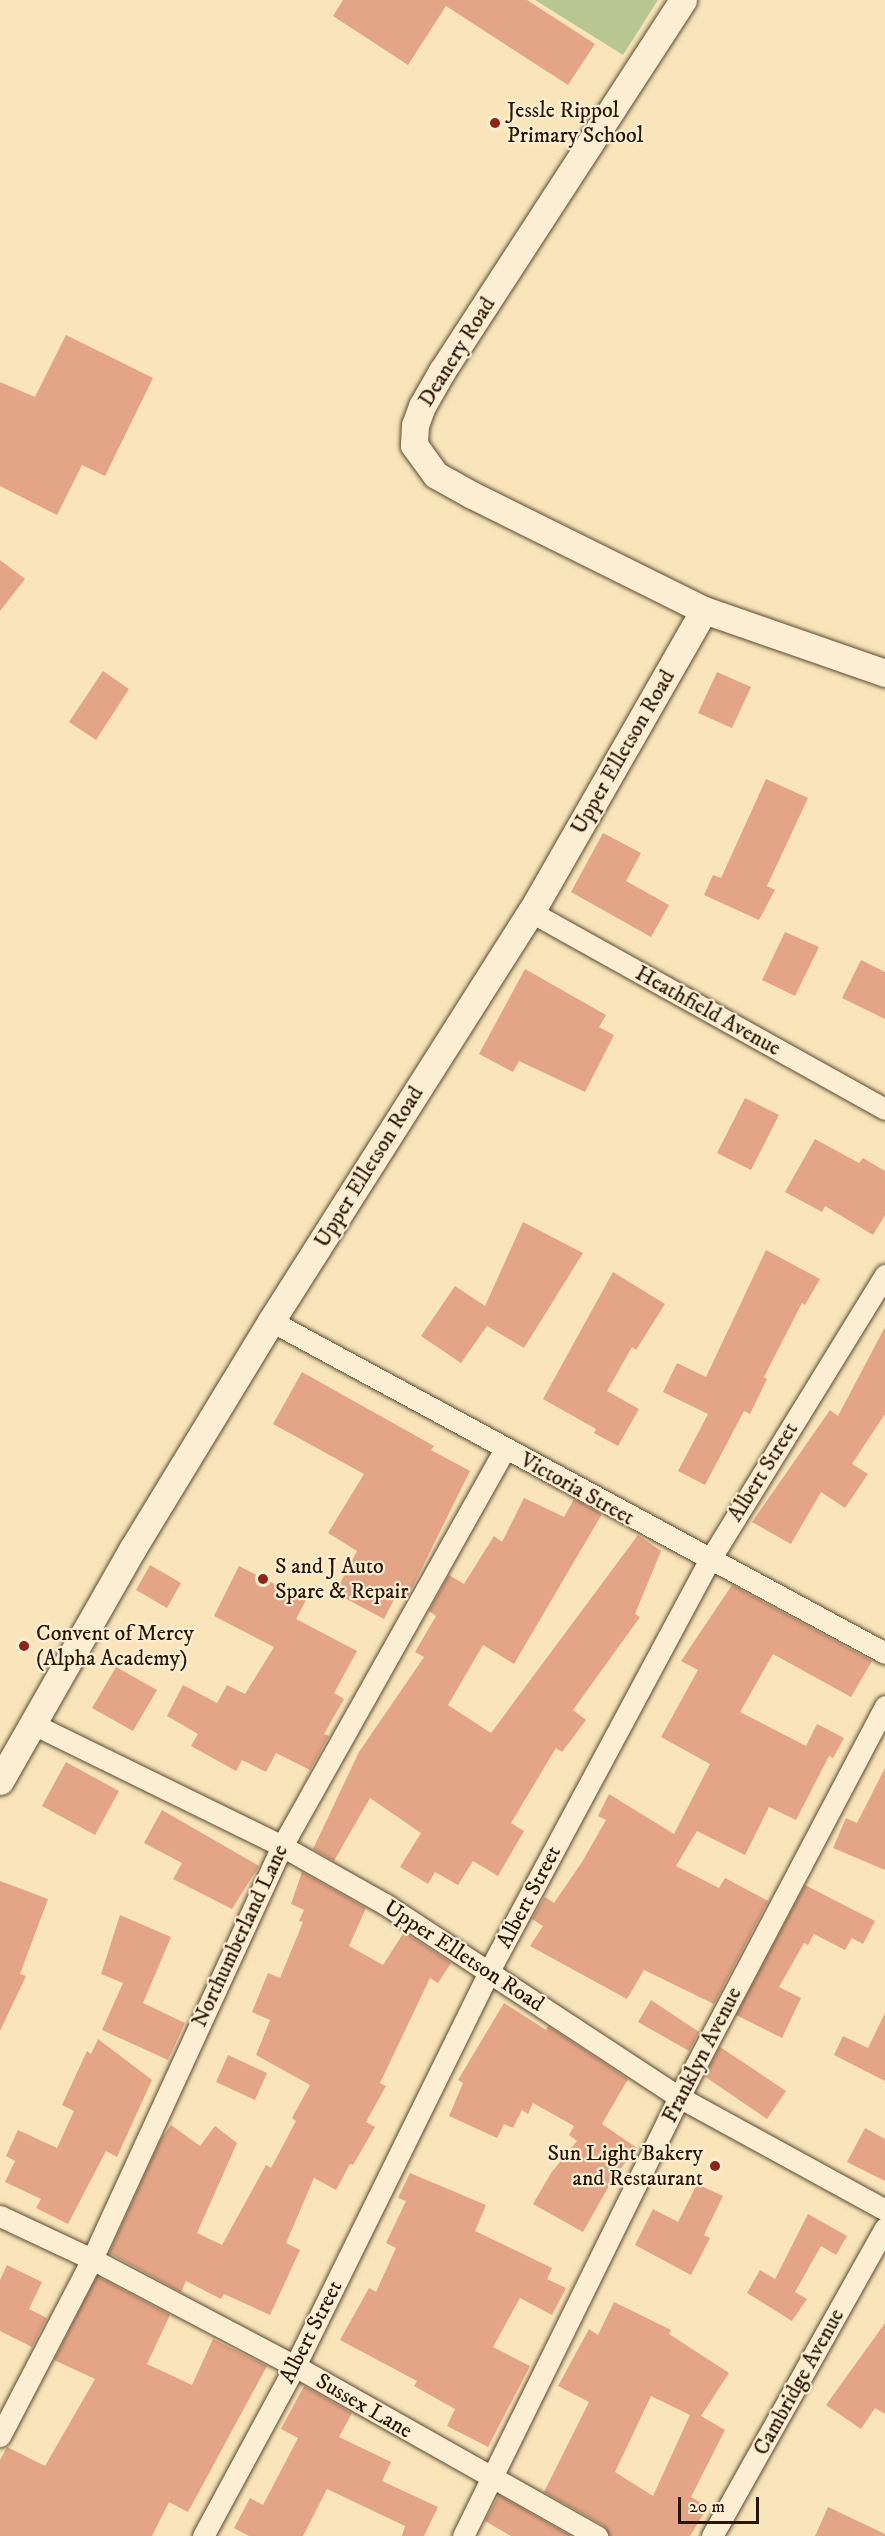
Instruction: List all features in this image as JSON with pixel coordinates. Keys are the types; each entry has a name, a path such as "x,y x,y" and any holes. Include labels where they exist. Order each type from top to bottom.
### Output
{"street":[{"name":"Deanery Road","path":"683,0 442,371 422,406 415,425 414,445 436,475 704,610 885,673"},
{"name":"Upper Elletson Road","path":"0,1781 32,1723 271,1321 531,912 704,610"},
{"name":"Heathfield Avenue","path":"531,912 885,1109"},
{"name":"Albert Street","path":"203,2536 295,2366 489,1971 709,1561 885,1275"},
{"name":"Victoria Street","path":"271,1321 709,1561 885,1653"},
{"name":"Northumberland Lane","path":"0,2436 92,2259 282,1846 505,1449"},
{"name":"Franklyn Avenue","path":"463,2536 679,2097 885,1706"},
{"name":"Upper Elletson Road","path":"32,1723 282,1846 385,1904 679,2097 885,2210"},
{"name":"Sussex Lane","path":"0,2216 92,2259 295,2366 597,2536"},
{"name":"Cambridge Avenue","path":"712,2536 885,2228"}],"green space":[{"path":"535,0 658,0 623,55"}],"building":[{"path":"343,0 527,0 595,44 568,85 446,6 408,65 333,16"},
{"path":"66,335 153,378 105,476 82,465 57,515 0,486 0,382 35,397"},
{"path":"0,560 25,579 0,611"},
{"path":"103,671 129,689 96,740 69,722"},
{"path":"717,672 751,687 732,728 698,713"},
{"path":"766,779 808,798 767,886 775,890 759,920 704,895 713,875 721,878"},
{"path":"603,833 641,853 626,881 669,905 651,937 571,892"},
{"path":"785,932 819,947 795,996 762,980"},
{"path":"861,960 885,972 885,1019 842,998"},
{"path":"525,969 606,1015 599,1027 614,1035 585,1092 519,1061 513,1072 479,1054"},
{"path":"745,1098 779,1115 751,1170 717,1153"},
{"path":"815,1139 859,1163 863,1158 885,1171 885,1215 873,1235 825,1206 822,1212 785,1192"},
{"path":"523,1222 583,1253 524,1348 487,1326 461,1363 421,1336 455,1286 485,1306"},
{"path":"766,1250 820,1279 805,1305 802,1303 764,1377 767,1379 750,1414 744,1411 705,1485 678,1471 708,1414 663,1392 677,1363 706,1377"},
{"path":"613,1272 665,1304 636,1350 632,1347 607,1391 639,1409 618,1446 594,1433 596,1429 543,1399"},
{"path":"885,1327 885,1414 852,1464 868,1474 845,1508 821,1492 791,1544 752,1522 830,1410 838,1416"},
{"path":"302,1372 434,1446 431,1450 470,1471 407,1598 398,1592 384,1619 335,1593 357,1551 328,1533 364,1474 273,1424"},
{"path":"524,1498 564,1517 574,1499 602,1514 514,1664 483,1645 448,1705 491,1733 638,1535 661,1551 635,1614 640,1617 573,1710 586,1720 562,1752 556,1748 511,1823 524,1831 498,1876 473,1861 458,1885 435,1872 428,1884 400,1867 421,1833 370,1798 334,1861 313,1849 359,1752 424,1657 415,1652 436,1616 429,1611 449,1575 464,1584 494,1536 502,1542"},
{"path":"150,1565 181,1583 167,1608 136,1590"},
{"path":"239,1566 306,1600 296,1619 357,1651 334,1693 344,1699 324,1734 329,1736 310,1770 276,1753 266,1772 242,1760 236,1771 191,1746 198,1734 167,1716 183,1685 217,1703 227,1685 245,1694 274,1647 214,1616"},
{"path":"732,1585 872,1661 851,1697 773,1654 740,1712 806,1746 817,1724 844,1738 833,1758 829,1756 796,1820 769,1807 745,1855 697,1831 676,1866 719,1888 725,1878 768,1901 714,2004 644,1970 627,1999 530,1946 543,1926 532,1919 545,1897 554,1903 582,1862 606,1820 598,1816 609,1794 674,1834 710,1764 661,1737 698,1670 681,1661"},
{"path":"116,1667 157,1690 133,1731 92,1708"},
{"path":"66,1762 119,1791 95,1835 42,1806"},
{"path":"885,1768 885,1870 833,1848 846,1818 857,1823"},
{"path":"162,1810 259,1866 232,1909 173,1879 182,1863 144,1843"},
{"path":"302,1872 366,1908 349,1946 383,1965 404,1932 451,1963 438,1983 430,1978 380,2083 386,2086 366,2122 375,2127 353,2165 350,2164 336,2190 314,2178 286,2243 300,2250 270,2315 224,2294 221,2299 186,2281 181,2292 109,2253 161,2139 171,2125 200,2146 215,2126 237,2143 197,2233 222,2245 266,2165 271,2168 296,2121 292,2118 310,2085 256,2055 270,2020 252,2012 268,1973 280,1978 303,1922 299,1921 304,1910 291,1904"},
{"path":"0,1881 48,1899 20,1974 26,1976 0,2031"},
{"path":"805,1885 875,1921 863,1944 852,1938 845,1950 814,1934 808,1945 804,1943 779,1987 801,1998 782,2038 736,2015"},
{"path":"120,1915 171,1937 143,2003 185,2023 168,2060 102,2030 123,1983 101,1974"},
{"path":"651,2000 699,2032 689,2051 638,2022"},
{"path":"504,2003 546,2030 548,2026 628,2079 602,2124 637,2148 614,2177 583,2232 533,2204 551,2173 577,2141 569,2135 574,2126 533,2103 528,2114 522,2110 513,2128 504,2124 497,2138 449,2116 463,2083 458,2080"},
{"path":"885,2013 885,2081 834,2055 843,2036 868,2048"},
{"path":"98,2039 152,2080 117,2157 106,2151 68,2224 36,2208 41,2199 5,2182 15,2161 6,2156 18,2130 57,2148 74,2111 62,2105 87,2051 91,2054"},
{"path":"720,2047 786,2091 767,2119 704,2076"},
{"path":"228,2055 267,2073 255,2100 216,2082"},
{"path":"865,2128 885,2139 885,2181 847,2162"},
{"path":"410,2173 486,2205 475,2231 552,2268 547,2279 566,2288 552,2315 520,2298 493,2347 530,2366 488,2447 447,2426 455,2409 414,2386 417,2381 340,2340 369,2288 376,2292 396,2248 386,2243 406,2201 398,2198"},
{"path":"697,2184 723,2196 704,2235 710,2238 691,2275 635,2245 653,2209 678,2222"},
{"path":"808,2214 847,2236 836,2255 821,2246 795,2292 807,2299 792,2321 747,2293 760,2270 775,2279"},
{"path":"7,2265 42,2282 29,2309 47,2318 32,2347 0,2331 0,2280"},
{"path":"97,2276 170,2315 147,2364 192,2385 213,2339 267,2366 188,2512 169,2502 152,2536 0,2536 0,2460 7,2447 45,2466 95,2379 54,2360"},
{"path":"614,2302 671,2330 669,2334 729,2373 701,2416 725,2430 691,2497 708,2507 690,2536 610,2536 603,2525 544,2492 589,2402 558,2386 589,2329 598,2335","holes":["651,2396 690,2415 653,2496 615,2472"]},
{"path":"885,2323 885,2414 875,2408 861,2429 826,2405"},
{"path":"304,2386 352,2413 339,2437 391,2462 382,2481 438,2507 424,2536 402,2536 405,2526 327,2489 303,2536 249,2536 234,2528 250,2498 263,2505 298,2438 281,2429"},
{"path":"499,2495 571,2536 511,2536 485,2521"},
{"path":"828,2507 885,2534 885,2536 815,2536"}],"place":[{"name":"Jessle Rippol Primary School","path":"495,123"},
{"name":"S and J Auto Spare & Repair","path":"263,1579"},
{"name":"Convent of Mercy (Alpha Academy)","path":"24,1646"},
{"name":"Sun Light Bakery and Restaurant","path":"715,2166"}]}
